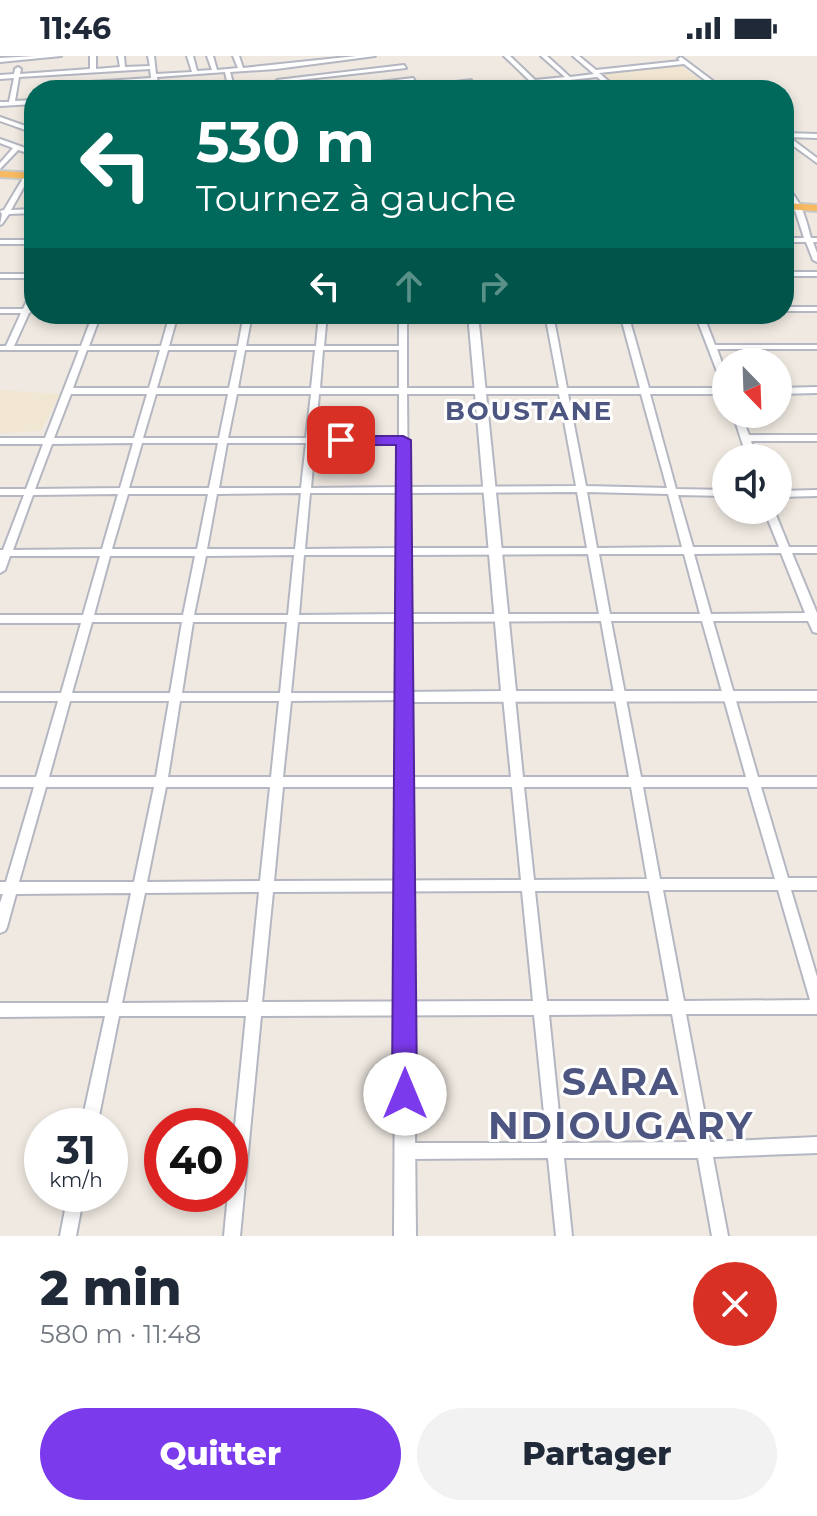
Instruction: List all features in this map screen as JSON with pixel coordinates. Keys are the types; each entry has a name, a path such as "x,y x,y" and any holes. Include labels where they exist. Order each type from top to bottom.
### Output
{"highway":[{"path":"0,174 24,176"},
{"path":"794,207 817,208"}],"street":[{"path":"2,60 60,56 60,80"},
{"path":"93,56 93,71"},
{"path":"121,56 123,69"},
{"path":"151,56 154,80"},
{"path":"195,73 190,56 203,56"},
{"path":"210,56 215,72"},
{"path":"236,56 241,70"},
{"path":"138,80 372,56"},
{"path":"395,56 413,80"},
{"path":"507,56 531,80 570,79 682,58 710,80"},
{"path":"544,56 570,79"},
{"path":"576,56 604,80"},
{"path":"273,58 280,80 404,67"},
{"path":"2,60 17,65 18,76 12,103"},
{"path":"0,77 152,67"},
{"path":"227,71 229,80"},
{"path":"0,104 24,102"},
{"path":"0,119 24,127"},
{"path":"9,122 24,121"},
{"path":"794,136 817,136"},
{"path":"0,141 24,149"},
{"path":"794,144 817,161"},
{"path":"0,167 18,146"},
{"path":"0,223 3,212 24,185"},
{"path":"794,200 800,207 806,240 817,260"},
{"path":"3,212 24,211"},
{"path":"794,240 817,240"},
{"path":"0,242 24,242"},
{"path":"794,274 817,274"},
{"path":"0,276 24,276"},
{"path":"794,309 817,309"},
{"path":"0,311 24,311"},
{"path":"4,348 24,320"},
{"path":"0,570 3,553 93,324"},
{"path":"0,927 5,888 87,619 171,324"},
{"path":"93,1108 161,783 188,619 246,324"},
{"path":"232,1236 322,324"},
{"path":"403,324 405,1236"},
{"path":"474,324 526,885 564,1236"},
{"path":"551,324 720,1236"},
{"path":"627,324 728,696 817,1001"},
{"path":"703,324 712,347 817,347"},
{"path":"4,348 403,348"},
{"path":"68,391 712,388"},
{"path":"792,391 817,390"},
{"path":"742,428 748,444"},
{"path":"746,438 817,438"},
{"path":"0,441 403,440"},
{"path":"0,492 581,489 712,492"},
{"path":"792,494 817,493"},
{"path":"775,524 815,617 817,629"},
{"path":"3,553 817,550"},
{"path":"0,619 815,617"},
{"path":"0,697 64,694 285,698 817,696"},
{"path":"0,782 817,782"},
{"path":"5,888 817,884"},
{"path":"0,1010 817,1007"},
{"path":"405,1151 703,1150 817,1145"},
{"path":"68,1236 73,1212"}],"shaded area":[{"path":"680,65 700,80 608,80 601,74"},
{"path":"0,390 60,394 41,431 0,433"}],"district":[{"name":"BOUSTANE","path":"529,411"},
{"name":"SARA NDIOUGARY","path":"621,1103"}],"route":[{"path":"341,440 403,440 405,1094"}]}
